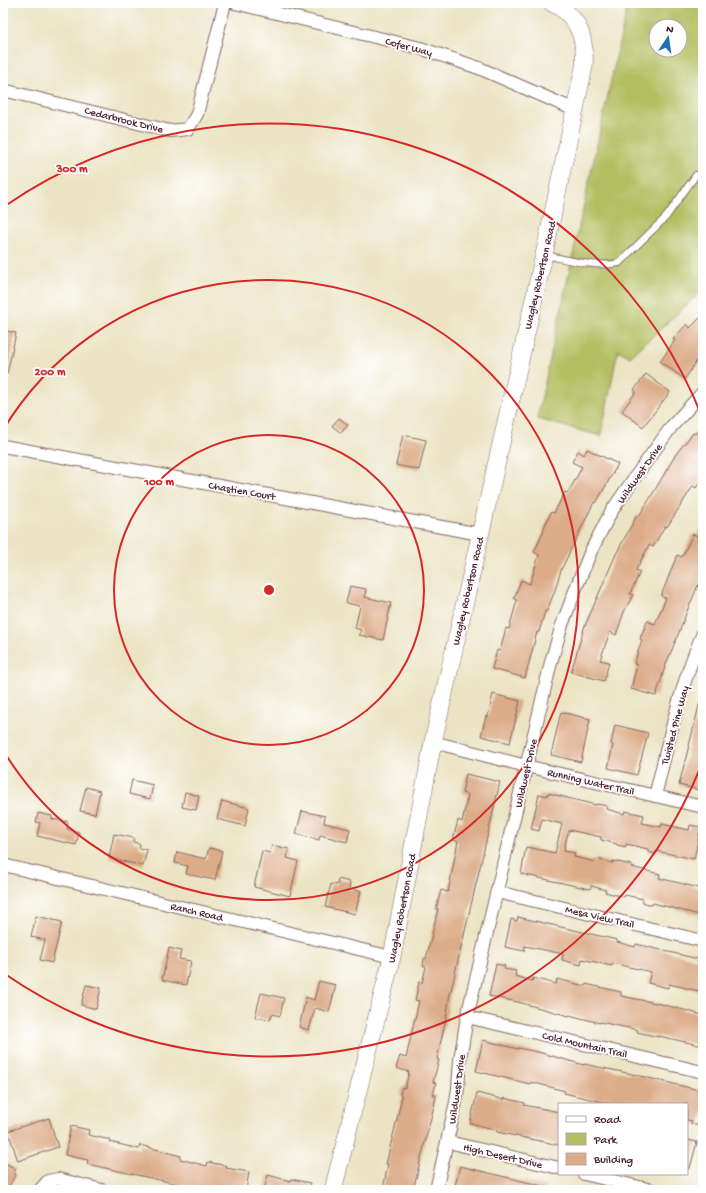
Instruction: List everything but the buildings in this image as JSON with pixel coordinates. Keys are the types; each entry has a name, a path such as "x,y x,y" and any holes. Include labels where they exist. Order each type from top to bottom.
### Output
{"street":[{"name":"Cedarbrook Drive","path":"3,90 170,131 188,129 197,114 225,3"},
{"name":"Cofer Way","path":"235,3 420,48 479,68 575,110"},
{"name":"Wagley Robertson Road","path":"333,1190 392,957 433,742 544,254 584,67 584,41 581,33 567,12 552,3"},
{"name":"Wildwest Drive","path":"436,1190 448,1142 458,1088 460,1060 467,1017 551,662 562,625 592,551 611,512 672,426 703,392"},
{"name":"Chastien Court","path":"3,446 480,534"},
{"name":"Twisted Pine Way","path":"655,796 683,689 703,633"},
{"name":"Running Water Trail","path":"433,742 526,766 703,807"},
{"name":"Ranch Road","path":"3,865 392,957"},
{"name":"Mesa View Trail","path":"497,892 703,941"},
{"name":"Cold Mountain Trail","path":"467,1017 703,1072"},
{"name":"High Desert Drive","path":"448,1142 558,1168"},
{"path":"588,1175 652,1190"},
{"path":"40,1190 48,1181 58,1179 102,1190"}],"lane":[{"path":"544,254 591,264 610,265 620,263 666,217 696,175"}],"green space":[{"path":"628,3 703,3 703,290 630,357 618,350 601,436 537,419"}]}
